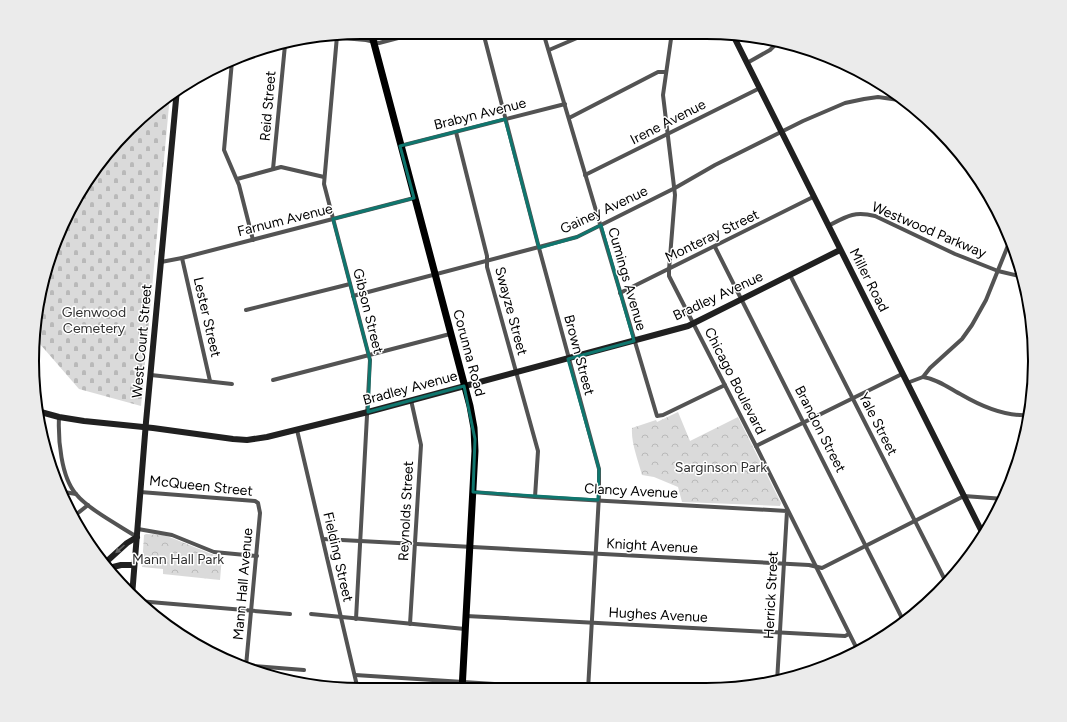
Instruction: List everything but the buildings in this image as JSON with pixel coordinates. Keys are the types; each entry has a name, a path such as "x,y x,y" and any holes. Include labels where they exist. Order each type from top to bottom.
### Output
{"main road":[{"name":"Corunna Road","path":"373,41 472,417 475,439 462,683"}],"street":[{"path":"357,39 379,43 394,39"},
{"name":"Brown Street","path":"485,39 568,359 599,469 596,554 587,683"},
{"name":"Cumings Avenue","path":"545,39 657,416 663,415 725,384"},
{"path":"549,50 575,39"},
{"name":"Chicago Boulevard","path":"671,39 663,95 675,188 669,276 725,384 855,646"},
{"name":"Gibson Street","path":"337,40 324,184 370,360 356,619"},
{"name":"Miller Road","path":"736,41 981,529"},
{"path":"747,63 774,46"},
{"name":"Reid Street","path":"274,169 285,48"},
{"path":"231,67 224,150 237,179 252,240"},
{"path":"569,118 658,72 666,72"},
{"name":"Irene Avenue","path":"585,175 760,88"},
{"name":"West Court Street","path":"132,588 176,97"},
{"name":"Gainey Avenue","path":"353,296 434,274 487,262 577,237 675,188 715,165 782,131 845,103 878,97 893,99"},
{"name":"Brabyn Avenue","path":"400,146 565,104"},
{"name":"Swayze Street","path":"456,132 487,256 487,267 538,451 535,497"},
{"path":"237,179 281,167 324,177"},
{"name":"Monteray Street","path":"620,293 669,270 813,197"},
{"name":"Farnum Avenue","path":"161,262 182,258 414,198"},
{"name":"Westwood Parkway","path":"828,226 846,216 863,213 876,216 955,254 998,271 1016,275"},
{"name":"Brandon Street","path":"715,247 901,617"},
{"path":"923,377 930,368 962,338 972,325 986,300 1007,248"},
{"name":"Bradley Avenue","path":"43,413 59,417 233,439 247,440 266,437 368,412 688,326 840,250"},
{"name":"Lester Street","path":"182,258 210,381"},
{"name":"Yale Street","path":"790,274 944,578"},
{"path":"246,310 350,284"},
{"path":"273,380 450,334"},
{"path":"151,374 232,384"},
{"path":"756,446 902,374"},
{"path":"907,383 923,377 932,378 966,398 992,409 1011,414 1023,415"},
{"name":"Reynolds Street","path":"410,624 421,445 411,400"},
{"path":"59,417 62,455 65,471 70,485 76,494 88,505 137,537 127,543 108,560"},
{"name":"Fielding Street","path":"297,430 357,683"},
{"name":"McQueen Street","path":"140,492 255,501 258,503"},
{"name":"Clancy Avenue","path":"473,492 535,497 787,510"},
{"path":"68,493 76,494"},
{"path":"964,496 997,498"},
{"name":"Knight Avenue","path":"322,539 784,564 822,568 964,496"},
{"name":"Mann Hall Avenue","path":"246,661 260,513 258,503"},
{"path":"77,513 88,505"},
{"name":"Herrick Street","path":"777,675 787,510"},
{"path":"138,530 172,535 214,552 256,556"},
{"path":"114,567 134,565"},
{"path":"148,602 290,614"},
{"path":"311,614 465,629"},
{"name":"Hughes Avenue","path":"466,616 845,636 849,634"},
{"path":"261,667 304,670"},
{"path":"355,675 433,683"}],"highlighted area":[{"path":"505,119 539,248 577,237 601,225 634,341 568,359 599,469 598,500 473,492 475,439 464,386 368,412 370,360 333,219 414,198 400,146"}],"green space":[{"name":"Glenwood Cemetery","path":"169,103 141,406 79,389 40,344 45,298 56,257 72,219 93,182 133,133"},
{"name":"Sarginson Park","path":"678,412 690,441 738,417 781,503 780,506 682,502 678,487 654,477 642,475 634,446 632,428 656,420 657,422"},
{"name":"Mann Hall Park","path":"144,535 163,535 214,555 222,556 220,580 163,574 163,569 142,567"}]}
